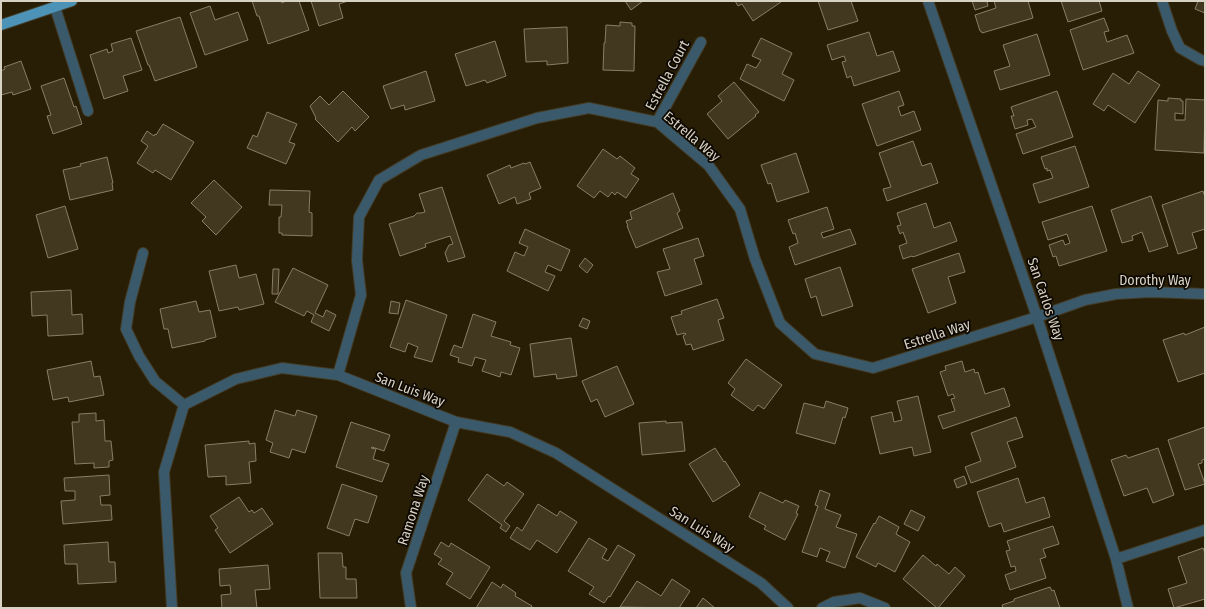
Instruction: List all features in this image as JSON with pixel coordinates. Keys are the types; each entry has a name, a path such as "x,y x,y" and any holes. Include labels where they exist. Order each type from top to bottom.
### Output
{"main road":[{"path":"1,25 72,1"}],"street":[{"name":"San Carlos Way","path":"928,1 1037,317 1116,559 1128,608"},
{"path":"1162,1 1172,31 1180,48 1205,61"},
{"path":"55,7 88,111"},
{"name":"Estrella Court","path":"658,122 701,42"},
{"name":"Estrella Way","path":"338,375 361,294 357,260 359,217 379,180 421,155 537,118 589,108 658,122 709,166 740,209 755,259 780,323 815,354 873,368 1037,317"},
{"path":"143,253 130,302 126,329 139,356 155,380 184,405 164,472 172,608"},
{"name":"Dorothy Way","path":"1037,317 1085,300 1116,294 1151,292 1205,294"},
{"name":"San Luis Way","path":"184,405 236,379 282,368 338,375 456,422 510,432 556,453 761,583 788,608"},
{"name":"Ramona Way","path":"411,608 406,573 456,422"},
{"path":"1116,559 1205,530"},
{"path":"822,608 834,602 860,598 884,608"}],"building":[{"path":"252,1 281,1 282,3 286,1 299,1 309,30 268,44 259,16 257,16"},
{"path":"311,1 348,1 339,4 343,18 319,26"},
{"path":"625,1 643,1 631,10"},
{"path":"735,1 781,2 753,21 742,4 738,6"},
{"path":"818,1 851,1 858,21 828,30"},
{"path":"972,1 989,1 987,2 988,6 975,10"},
{"path":"994,1 1028,1 1033,18 982,33 975,15 996,8"},
{"path":"1061,1 1099,1 1102,11 1068,22"},
{"path":"1198,1 1205,1 1205,13 1195,9"},
{"path":"210,6 215,20 238,12 248,40 205,55 190,13"},
{"path":"180,17 197,67 155,81 136,31"},
{"path":"1104,18 1109,31 1104,32 1107,42 1127,35 1134,53 1083,70 1070,30"},
{"path":"620,22 632,23 632,26 635,26 634,71 603,70 606,25 620,26"},
{"path":"567,27 568,63 547,65 547,61 526,62 524,29"},
{"path":"869,32 877,56 893,51 900,71 854,86 851,76 847,78 842,62 846,61 844,56 832,60 827,45"},
{"path":"1037,34 1050,75 1000,90 994,71 1010,66 1003,45"},
{"path":"131,38 142,70 123,76 128,91 104,99 90,55 107,49 108,53 113,51 111,44"},
{"path":"761,38 792,53 782,74 794,80 784,101 740,79 747,64 756,68 761,60 752,56"},
{"path":"495,41 506,76 487,83 485,80 466,86 455,54"},
{"path":"21,61 31,89 13,95 12,92 1,95 1,71 5,69 4,67"},
{"path":"426,71 435,101 405,110 404,105 391,109 383,86"},
{"path":"1138,71 1160,85 1135,123 1108,105 1104,111 1093,104 1113,73 1129,84"},
{"path":"64,78 74,107 76,106 82,124 53,134 47,116 51,115 41,86"},
{"path":"734,82 759,112 728,139 707,114 722,101 718,96"},
{"path":"343,91 369,117 355,131 352,127 338,142 315,119 316,118 310,106 320,96 329,105"},
{"path":"899,91 904,105 898,107 901,116 914,111 921,130 877,146 862,104"},
{"path":"1057,91 1073,137 1023,154 1016,134 1036,127 1032,119 1027,120 1028,125 1015,129 1011,116 1014,116 1011,107"},
{"path":"1168,98 1181,99 1181,101 1183,101 1183,114 1175,113 1175,120 1185,120 1186,99 1205,100 1204,153 1155,150 1158,100 1168,101"},
{"path":"267,112 297,124 289,142 295,144 286,164 247,148 253,135 257,137"},
{"path":"163,124 194,142 171,180 155,170 153,173 137,163 148,146 141,141 147,131 154,136"},
{"path":"913,141 922,166 931,163 938,183 887,201 883,189 891,187 879,153"},
{"path":"1075,146 1089,187 1039,203 1033,184 1053,178 1050,170 1047,171 1047,168 1045,169 1041,157"},
{"path":"603,149 617,159 620,156 635,168 631,174 639,179 626,198 617,192 615,195 612,192 608,197 600,191 594,198 577,186"},
{"path":"796,153 809,192 777,202 771,183 768,184 761,165"},
{"path":"107,157 113,183 113,190 70,200 63,170 81,166 80,164"},
{"path":"530,162 541,188 529,193 531,199 517,204 515,197 499,204 487,175 510,165 511,168"},
{"path":"214,180 242,207 216,235 202,221 206,217 191,203"},
{"path":"442,187 465,257 448,262 445,253 449,245 453,244 450,236 425,244 426,247 400,256 389,224 414,216 417,213 425,212 419,194"},
{"path":"270,190 310,191 309,212 312,213 312,236 282,235 282,233 279,233 279,217 281,217 282,205 269,205"},
{"path":"1203,191 1205,197 1205,229 1192,233 1197,248 1178,254 1162,205"},
{"path":"673,193 680,211 677,213 683,228 636,248 626,221 632,219 630,212"},
{"path":"1151,196 1168,246 1149,252 1142,232 1132,236 1133,240 1122,243 1111,210"},
{"path":"926,203 934,228 950,222 957,241 913,257 903,259 899,246 907,243 903,232 900,234 897,226 901,225 897,213"},
{"path":"65,206 78,249 48,258 36,215"},
{"path":"1092,206 1107,251 1059,266 1056,256 1053,257 1049,245 1063,240 1065,245 1070,243 1067,234 1048,240 1042,222"},
{"path":"827,207 834,229 821,233 823,238 850,229 856,244 795,265 789,247 798,243 795,233 793,234 788,220"},
{"path":"525,229 570,250 561,271 548,265 545,272 555,276 548,291 507,271 515,252 524,256 528,247 519,243"},
{"path":"698,238 704,256 694,259 702,284 665,296 657,272 670,269 663,249"},
{"path":"959,253 965,272 948,277 956,303 928,313 912,269"},
{"path":"585,258 593,265 587,273 579,266"},
{"path":"236,265 239,278 256,274 264,304 239,310 238,307 219,311 209,271"},
{"path":"840,267 853,306 822,316 816,296 811,298 805,279"},
{"path":"293,268 328,285 315,313 323,317 326,310 336,315 329,331 311,322 314,315 307,311 304,316 275,302"},
{"path":"273,269 279,269 278,294 272,294"},
{"path":"71,290 72,315 82,314 83,334 48,336 47,315 32,316 31,292"},
{"path":"717,299 724,318 718,320 724,340 693,350 691,344 686,345 683,336 686,334 685,333 677,335 671,317 682,314 681,311"},
{"path":"406,300 447,315 432,362 414,357 418,347 408,343 405,352 390,347"},
{"path":"196,301 199,312 210,310 216,337 205,341 172,348 168,329 164,329 160,309"},
{"path":"391,301 400,303 398,314 389,313"},
{"path":"473,314 496,322 491,336 511,342 510,345 520,348 511,375 501,372 500,377 482,371 486,360 475,357 472,366 458,362 459,358 450,355 454,345 462,348"},
{"path":"583,318 590,321 587,329 579,326"},
{"path":"1205,327 1205,373 1178,382 1163,340 1184,333 1185,335"},
{"path":"571,338 577,376 557,379 556,374 534,377 530,344"},
{"path":"746,359 782,385 764,409 758,405 753,411 731,395 735,389 728,383"},
{"path":"91,361 94,377 100,376 104,395 69,402 68,397 53,400 47,370"},
{"path":"962,361 965,372 974,369 975,373 978,372 985,394 1004,388 1010,406 943,429 938,416 955,411 951,399 955,398 953,394 948,396 940,372 946,370 945,366"},
{"path":"617,366 634,404 605,417 597,399 591,402 582,381"},
{"path":"918,396 931,452 914,456 912,447 880,454 871,417 892,412 894,422 902,420 897,401"},
{"path":"826,401 848,408 845,418 843,417 835,444 796,433 804,403 824,408"},
{"path":"275,410 295,416 297,410 317,416 305,453 292,449 289,458 270,452 273,443 266,440"},
{"path":"96,413 96,421 104,420 105,441 111,441 113,460 109,461 109,467 94,468 94,463 75,464 72,422 79,422 79,414"},
{"path":"1016,417 1023,437 1007,442 1016,467 971,483 965,467 981,461 971,433"},
{"path":"666,421 666,423 682,422 685,451 642,455 639,423"},
{"path":"351,422 390,435 384,451 372,447 371,448 376,449 373,459 389,464 382,482 336,467"},
{"path":"1205,427 1205,459 1202,460 1202,463 1198,464 1205,484 1185,490 1168,440"},
{"path":"249,441 249,444 255,443 256,461 249,462 251,483 226,485 226,476 208,477 205,445"},
{"path":"715,448 740,485 713,502 689,464"},
{"path":"1158,448 1174,495 1153,503 1147,488 1124,496 1111,460 1126,455 1128,458"},
{"path":"487,474 504,486 507,482 524,494 504,521 510,526 506,532 500,528 502,525 468,500"},
{"path":"109,475 110,495 100,496 101,505 111,505 112,520 63,524 61,501 75,500 75,491 65,491 64,478"},
{"path":"964,476 967,484 957,488 954,480"},
{"path":"1018,478 1026,503 1044,497 1050,517 1004,532 1001,523 989,527 977,492"},
{"path":"342,484 377,496 368,523 355,519 349,536 327,528"},
{"path":"820,490 830,494 825,509 841,515 836,527 857,534 845,568 826,561 830,552 820,548 817,557 802,552 818,506 815,505"},
{"path":"760,492 783,503 785,500 799,506 796,513 798,514 785,540 764,529 766,526 749,517"},
{"path":"239,497 249,512 252,510 254,513 262,508 273,524 230,553 215,530 218,528 210,516"},
{"path":"538,504 557,516 560,511 577,522 557,553 537,540 530,550 510,538 517,527 522,531"},
{"path":"911,510 925,517 918,531 904,524"},
{"path":"879,516 899,527 896,534 910,542 895,572 878,563 876,567 856,557"},
{"path":"1053,526 1059,544 1043,549 1046,557 1040,559 1046,578 1010,590 1005,575 1016,571 1015,566 1011,567 1006,551 1010,550 1007,541"},
{"path":"589,538 607,549 602,558 608,561 618,545 635,555 610,597 609,596 604,603 589,594 594,587 568,571"},
{"path":"108,542 109,562 115,562 116,582 78,584 77,564 65,564 64,545"},
{"path":"441,542 449,547 451,543 490,567 470,599 446,584 453,573 438,564 442,559 434,554"},
{"path":"1203,548 1205,553 1205,599 1174,608 1168,589 1187,583 1178,557"},
{"path":"318,553 342,553 343,567 346,567 346,579 356,579 357,598 320,598"},
{"path":"923,555 936,566 937,564 949,574 955,567 965,576 938,608 903,579"},
{"path":"268,565 270,589 255,590 257,608 222,608 221,595 231,594 230,585 220,586 219,569"},
{"path":"672,579 690,591 679,608 620,607 637,581 661,596"},
{"path":"492,582 501,588 503,584 516,593 515,596 532,606 531,608 476,608"},
{"path":"1050,587 1052,591 1054,590 1060,608 1003,608 1002,605 1014,601 1014,599"},
{"path":"703,598 715,608 696,608"}]}
